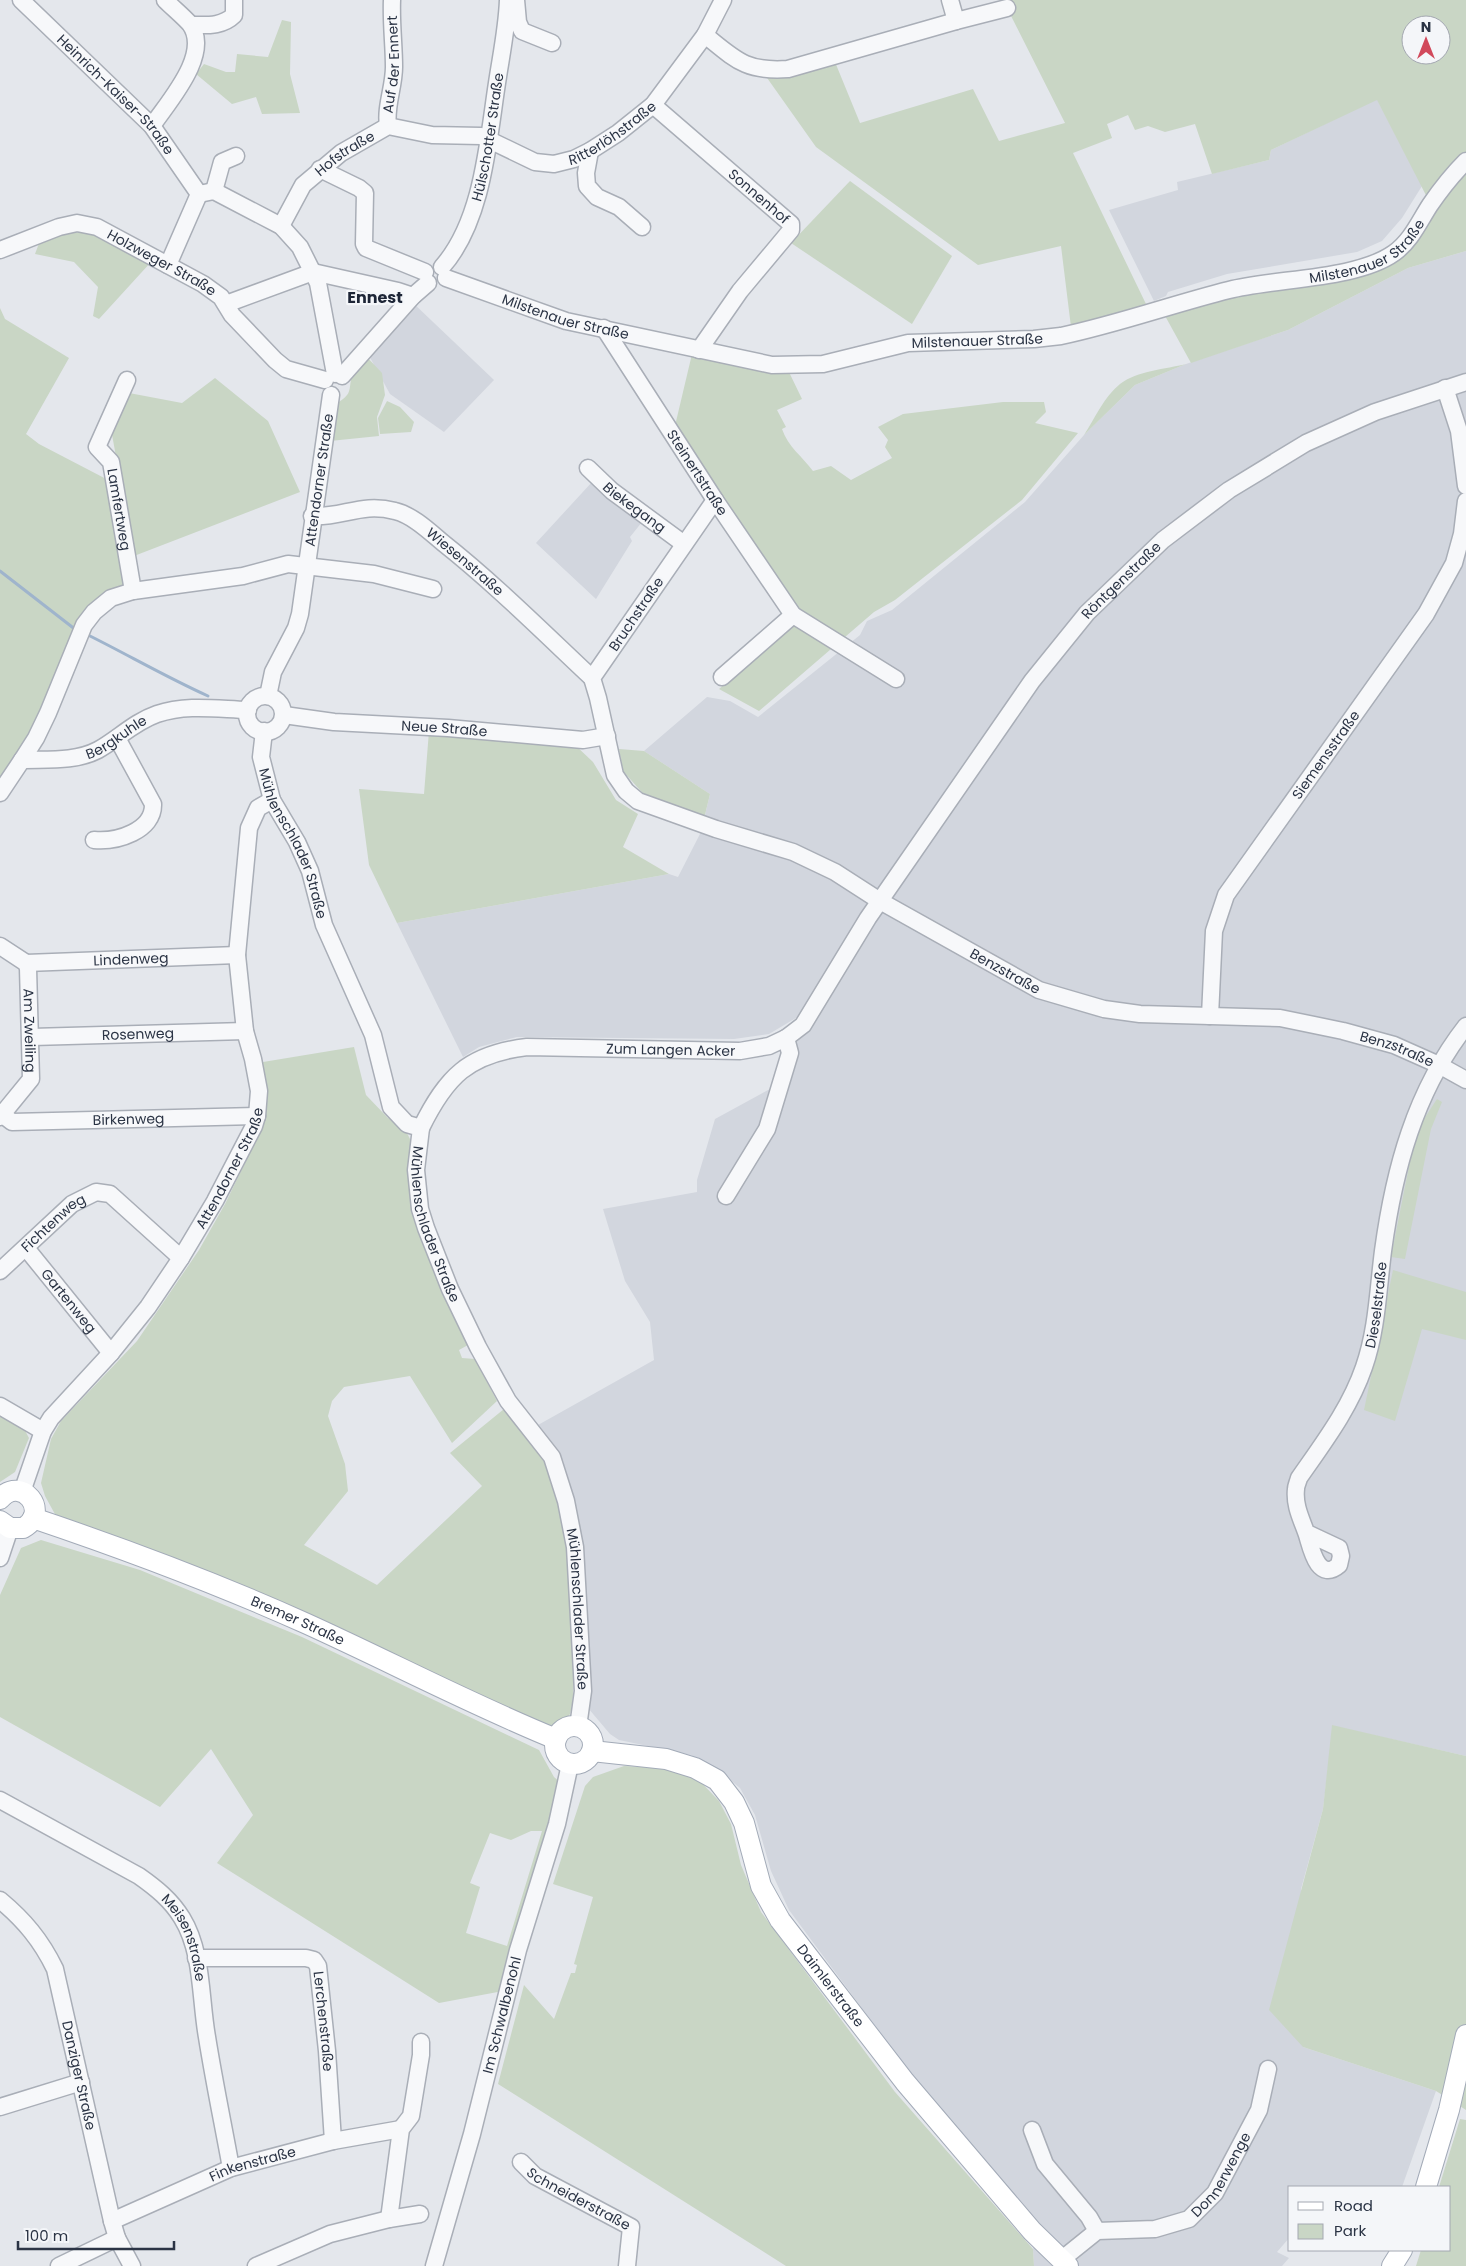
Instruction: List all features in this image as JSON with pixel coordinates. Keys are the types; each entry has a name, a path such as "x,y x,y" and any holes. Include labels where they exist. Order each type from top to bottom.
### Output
{"main road":[{"path":"0,1499 11,1491 22,1492 34,1503 33,1518 23,1528 5,1524"},
{"name":"Bremer Straße","path":"33,1518 196,1577 305,1623 506,1718 556,1739"},
{"path":"578,1726 589,1734 592,1739 592,1751 586,1760 570,1764 564,1762 556,1752 556,1739 563,1730 578,1726"},
{"name":"Daimlerstraße","path":"592,1751 666,1758 695,1768 717,1780 738,1809 744,1823 761,1886 780,1920 905,2082 1032,2231 1064,2263"},
{"path":"1426,2186 1449,2110 1466,2036"},
{"path":"1392,2266 1401,2251"}],"street":[{"path":"152,126 192,68 196,53 194,33 190,25 165,0"},
{"path":"190,25 214,25 227,22 234,15 234,0"},
{"name":"Auf der Ennert","path":"388,126 387,117 394,69 391,23 392,0"},
{"name":"Hülschotter Straße","path":"444,272 476,201 489,139 508,0"},
{"path":"516,0 518,22 522,31 552,44"},
{"name":"Ritterlöhstraße","path":"489,139 535,162 554,164 574,159 590,151 653,105 704,36 722,0"},
{"path":"950,0 956,21"},
{"name":"Heinrich-Kaiser-Straße","path":"24,1 152,126 207,193 281,226"},
{"path":"704,36 753,68 768,70 788,69 1007,8"},
{"name":"Sonnenhof","path":"653,105 792,224 791,230 740,291 699,350"},
{"name":"Hofstraße","path":"281,226 303,185 320,169 341,153 388,126 432,135 481,136 489,139"},
{"path":"590,151 586,172 587,186 597,197 619,207 642,227"},
{"path":"168,265 222,162 236,156"},
{"name":"Milstenauer Straße","path":"444,272 566,321 772,365 823,364 908,343 1034,339 1085,330 1252,285 1362,268 1378,262 1411,238 1447,181 1466,161"},
{"path":"320,169 365,193 364,244 366,248 427,277"},
{"name":"Holzweger Straße","path":"0,250 60,227 77,223 97,227 203,284 221,297 232,314 275,360 286,369 334,381"},
{"path":"281,226 300,247 318,283 334,381"},
{"path":"334,381 413,296 427,277 432,265 444,272"},
{"path":"226,304 313,272 398,290 413,296"},
{"name":"Steinertstraße","path":"604,328 792,616 896,679"},
{"name":"Lamfertweg","path":"127,380 97,446 111,462 133,591"},
{"name":"Attendorner Straße","path":"268,696 274,672 296,628 334,381"},
{"name":"Röntgenstraße","path":"880,901 1032,681 1087,613 1163,540 1229,490 1306,442 1375,412 1466,382"},
{"path":"1445,388 1459,431 1466,486"},
{"name":"Biekegang","path":"588,468 612,490 684,544"},
{"name":"Bruchstraße","path":"592,678 715,500"},
{"name":"Siemensstraße","path":"1210,1016 1214,931 1226,895 1426,614 1454,563 1462,534 1466,501"},
{"name":"Wiesenstraße","path":"312,516 325,517 359,508 379,508 398,511 419,524 481,573 592,678"},
{"path":"0,793 36,738 84,625 94,612 111,598 133,591 243,576 288,564 306,566"},
{"name":"Attendorner Straße","path":"306,566 374,574 433,589"},
{"path":"722,677 792,616"},
{"path":"592,678 607,736"},
{"path":"268,696 280,703 284,715 278,727 264,732 252,726 248,710 255,699 268,696"},
{"name":"Bergkuhle","path":"22,760 76,757 99,749 143,720 180,708 200,707 248,710"},
{"name":"Neue Straße","path":"284,715 334,722 448,728 583,740 607,736"},
{"name":"Mühlenschlader Straße","path":"264,732 262,757 272,800 297,842 310,871 324,925 373,1034 391,1107 407,1124 421,1128 416,1170 420,1209 426,1228 450,1289 478,1347 508,1400 552,1457 566,1501 575,1547 583,1691 578,1726"},
{"name":"Benzstraße","path":"607,736 615,775 626,791 638,801 716,829 792,852 834,872 880,901 1039,990 1104,1009 1176,1016 1280,1018 1343,1031 1394,1046 1439,1065 1466,1080"},
{"path":"94,840 108,841 143,827 150,820 153,812 153,804 117,738"},
{"name":"Attendorner Straße","path":"22,1492 43,1431 57,1411 111,1353 148,1307 181,1258 215,1201 257,1116 258,1091 253,1059 245,1031 237,955 248,828 258,808 272,800"},
{"name":"Zum Langen Acker","path":"421,1128 442,1090 456,1075 474,1062 508,1049 527,1047 740,1051 769,1046 786,1038 803,1025 851,944 880,901"},
{"path":"0,946 26,963"},
{"name":"Lindenweg","path":"26,963 237,955"},
{"name":"Am Zweiling","path":"2,1116 31,1079 32,1037 28,968 26,963"},
{"path":"1439,1065 1466,1026"},
{"name":"Rosenweg","path":"32,1037 245,1031"},
{"path":"726,1196 767,1129 790,1053 786,1038"},
{"name":"Dieselstraße","path":"1307,1534 1297,1508 1296,1490 1299,1478 1345,1411 1364,1367 1374,1331 1386,1229 1400,1160 1410,1126 1439,1065"},
{"name":"Birkenweg","path":"2,1116 12,1122 257,1116"},
{"name":"Fichtenweg","path":"0,1272 72,1204 96,1192 110,1194 181,1258"},
{"name":"Gartenweg","path":"26,1248 111,1353"},
{"path":"0,1406 43,1431"},
{"path":"0,1558 5,1524"},
{"name":"Im Schwalbenohl","path":"434,2266 472,2134 518,1950 557,1824 570,1764"},
{"name":"Meisenstraße","path":"0,1800 139,1876 156,1888 182,1918 191,1938 196,1958 206,2036 231,2168"},
{"name":"Danziger Straße","path":"0,1900 20,1917 35,1934 55,1969 112,2222 117,2238 132,2266"},
{"name":"Lerchenstraße","path":"196,1958 306,1958 314,1960 318,1966 327,2051 333,2141"},
{"path":"389,2219 401,2129 411,2116 421,2055 421,2042"},
{"name":"Donnerwenge","path":"1097,2231 1155,2229 1189,2219 1215,2193 1259,2110 1268,2068"},
{"path":"0,2107 81,2082"},
{"name":"Finkenstraße","path":"112,2222 231,2168 333,2141 401,2129"},
{"path":"1032,2130 1045,2164 1097,2231 1064,2263"},
{"name":"Schneiderstraße","path":"521,2162 535,2176 631,2227 627,2266"},
{"path":"256,2266 330,2234 389,2219 420,2214"},
{"path":"59,2266 117,2238"}],"shaded area":[{"path":"1377,99 1422,186 1402,218 1382,241 1357,252 1227,274 1168,292 1166,296 1154,301 1109,210 1178,190 1177,182 1269,160 1271,150"},
{"path":"1466,251 1466,1756 1333,1726 1323,1809 1301,1889 1303,2047 1436,2091 1402,2186 1288,2186 1288,2239 1277,2252 1289,2258 1282,2266 1034,2266 1033,2249 1041,2232 901,2061 789,1910 771,1871 755,1815 740,1788 718,1770 691,1755 619,1740 610,1734 588,1708 589,1689 577,1512 563,1461 538,1425 654,1360 650,1322 625,1281 603,1209 697,1192 697,1180 715,1119 770,1089 801,1015 769,1034 734,1039 517,1037 479,1047 463,1057 397,923 669,874 678,877 701,832 710,794 644,751 707,697 730,701 758,717 860,635 867,621 892,610 1025,502 1084,435 1135,385 1186,364 1288,330 1408,268"},
{"path":"412,302 494,380 444,432 390,394 367,352"},
{"path":"593,481 642,522 630,537 632,541 596,599 536,543"}],"green space":[{"path":"1003,0 1466,0 1466,251 1408,268 1288,330 1191,363 1164,314 1223,297 1380,269 1431,205 1377,100 1271,150 1269,160 1212,174 1195,124 1165,132 1148,126 1135,130 1128,115 1107,124 1112,138 1073,153 1146,304 1071,327 1061,246 978,265 816,147 765,75 835,62 860,123 973,89 999,141 1065,123"},
{"path":"282,20 291,22 290,74 300,113 262,114 256,97 232,104 196,74 204,64 226,72 235,72 237,54 268,57"},
{"path":"850,181 952,256 912,324 791,243"},
{"path":"63,232 100,233 151,262 99,319 93,316 98,287 74,262 35,254 41,238"},
{"path":"0,308 5,319 69,358 26,434 39,444 112,482 128,586 109,593 37,731 0,792"},
{"path":"364,354 382,373 385,395 377,417 379,436 330,441 336,404 345,397 350,389 354,370"},
{"path":"692,354 788,370 802,399 777,410 786,427 782,429 788,441 813,471 831,466 851,480 892,458 885,447 888,440 878,427 903,414 1003,402 1044,402 1046,412 1035,423 1078,433 1022,500 895,600 874,612 759,711 719,689 803,617 674,430"},
{"path":"1186,364 1135,385 1084,435 1104,401 1120,384 1143,373"},
{"path":"215,378 268,421 300,492 134,556 111,429 129,393 182,403"},
{"path":"387,401 400,407 414,422 411,432 380,434 378,418"},
{"path":"429,731 574,744 593,762 616,800 638,814 623,847 669,874 397,923 369,865 359,789 424,794"},
{"path":"619,749 644,751 710,794 704,819 646,797 623,771"},
{"path":"354,1047 366,1095 388,1118 403,1125 412,1143 411,1179 468,1345 459,1350 462,1358 475,1359 497,1401 452,1443 410,1376 344,1387 332,1401 328,1416 345,1464 348,1491 304,1545 377,1585 482,1486 450,1453 504,1409 533,1443 547,1463 560,1497 564,1519 570,1578 574,1681 572,1705 568,1718 558,1724 551,1726 56,1516 45,1496 41,1483 51,1439 61,1421 137,1341 199,1250 225,1204 260,1132 266,1113 263,1062"},
{"path":"1437,1099 1442,1102 1431,1129 1405,1259 1391,1257 1416,1131"},
{"path":"1393,1270 1466,1292 1466,1340 1422,1329 1395,1421 1364,1410"},
{"path":"0,1412 22,1425 29,1438 15,1472 0,1482"},
{"path":"41,1540 140,1570 302,1637 539,1750 554,1777 561,1783 503,1991 439,2003 217,1863 253,1815 211,1749 160,1807 0,1717 0,1595 21,1548","holes":["531,1831 542,1831 507,1946 466,1933 480,1887 470,1883 490,1833 511,1840"]},
{"path":"1332,1725 1466,1756 1466,2110 1436,2091 1303,2047 1269,2010 1323,1809"},
{"path":"624,1766 666,1768 695,1776 719,1801 731,1824 741,1865 761,1912 895,2092 1033,2249 1034,2266 786,2266 498,2084 524,1985 554,2019 571,1973 575,1973 577,1965 574,1964 593,1897 553,1884 585,1786 593,1777"},
{"path":"1460,2119 1466,2120 1466,2266 1416,2266 1421,2251 1451,2251 1451,2186 1439,2186"}],"waterway":[{"path":"0,571 76,630"},
{"path":"90,636 208,696"}],"district":[{"name":"Ennest","path":"375,297"}]}
